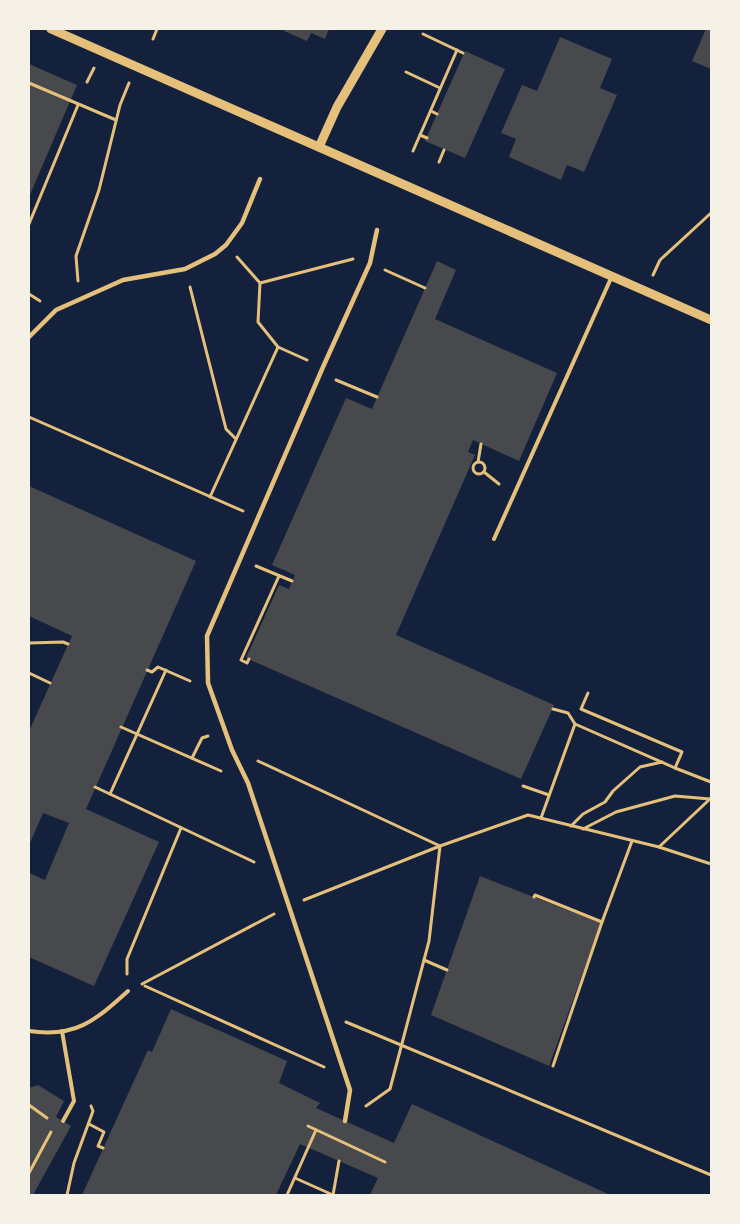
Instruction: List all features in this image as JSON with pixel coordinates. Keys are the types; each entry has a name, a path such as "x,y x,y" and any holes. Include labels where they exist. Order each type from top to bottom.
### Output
{"street":[{"path":"50,29 711,320"},
{"path":"318,147 337,107 382,29"},
{"path":"29,337 56,310 123,280 185,269 226,245 242,223 260,179"},
{"path":"345,1122 350,1090 248,783 232,750 208,684 207,636 257,517 370,263 377,230"}],"lane":[{"path":"494,539 612,276"},
{"path":"29,1031 69,1032 100,1016 128,991"},
{"path":"62,1031 74,1101 63,1121"}],"path":[{"path":"153,39 157,29"},
{"path":"422,34 463,54"},
{"path":"413,151 458,50"},
{"path":"80,299 76,256 98,190 120,105 136,67"},
{"path":"406,72 440,88"},
{"path":"29,83 116,120"},
{"path":"29,224 78,105"},
{"path":"431,110 437,114"},
{"path":"420,135 427,138"},
{"path":"439,162 444,150"},
{"path":"660,260 711,213"},
{"path":"226,245 260,283 258,322 278,347 323,367"},
{"path":"260,283 308,269 355,259 370,263 425,288"},
{"path":"185,269 226,429 236,440"},
{"path":"29,294 34,297"},
{"path":"210,497 278,347"},
{"path":"336,380 377,397"},
{"path":"29,417 257,517"},
{"path":"478,462 484,464 485,468 482,474 475,474 472,466 478,462 481,444"},
{"path":"240,558 292,581"},
{"path":"249,659 247,663 241,660 279,576"},
{"path":"29,643 63,642 68,644"},
{"path":"147,670 152,672 158,667 192,682 208,684"},
{"path":"110,794 166,670"},
{"path":"29,673 50,683"},
{"path":"588,692 581,709 682,752 675,768"},
{"path":"552,709 568,713 575,724 711,782"},
{"path":"540,818 575,724"},
{"path":"121,727 213,768"},
{"path":"192,758 202,738"},
{"path":"232,750 440,846"},
{"path":"570,826 583,814 605,802 613,791 640,767 662,762"},
{"path":"523,786 549,795"},
{"path":"95,787 278,872"},
{"path":"583,829 616,812 675,796 711,798"},
{"path":"658,847 711,798"},
{"path":"181,828 127,959 128,991 288,907 440,846 528,815 658,847 711,864"},
{"path":"553,1066 632,841"},
{"path":"345,1122 390,1088 429,941 440,846"},
{"path":"534,897 534,895 602,922"},
{"path":"424,960 447,970"},
{"path":"140,984 345,1076"},
{"path":"324,1014 711,1175"},
{"path":"29,1105 49,1119"},
{"path":"29,1173 55,1124"},
{"path":"89,1124 104,1132 98,1146 103,1148"},
{"path":"308,1126 385,1162"},
{"path":"287,1195 316,1130"},
{"path":"295,1178 333,1195 339,1161"}],"building":[{"path":"285,29 329,29 325,39 311,33 307,41 284,31"},
{"path":"706,29 711,29 711,69 692,61"},
{"path":"560,37 612,59 600,88 617,95 584,172 567,165 561,180 509,157 516,139 501,133 522,85 537,91"},
{"path":"465,51 505,69 465,158 425,141"},
{"path":"29,64 77,85 29,197"},
{"path":"437,261 456,270 435,319 557,373 519,461 473,440 468,452 475,455 396,635 554,705 521,779 246,658 279,585 289,589 295,575 272,565 346,398 372,409"},
{"path":"29,486 196,561 86,809 159,842 94,986 29,957 29,873 45,880 69,823 43,813 29,845 29,731 72,636 29,616"},
{"path":"480,876 601,923 549,1066 431,1015"},
{"path":"171,1009 287,1061 279,1083 320,1103 316,1108 394,1143 412,1104 610,1195 370,1195 378,1178 300,1144 276,1195 82,1195 148,1050 152,1052"},
{"path":"38,1085 64,1101 56,1117 71,1126 33,1195 29,1195 29,1088"}]}
